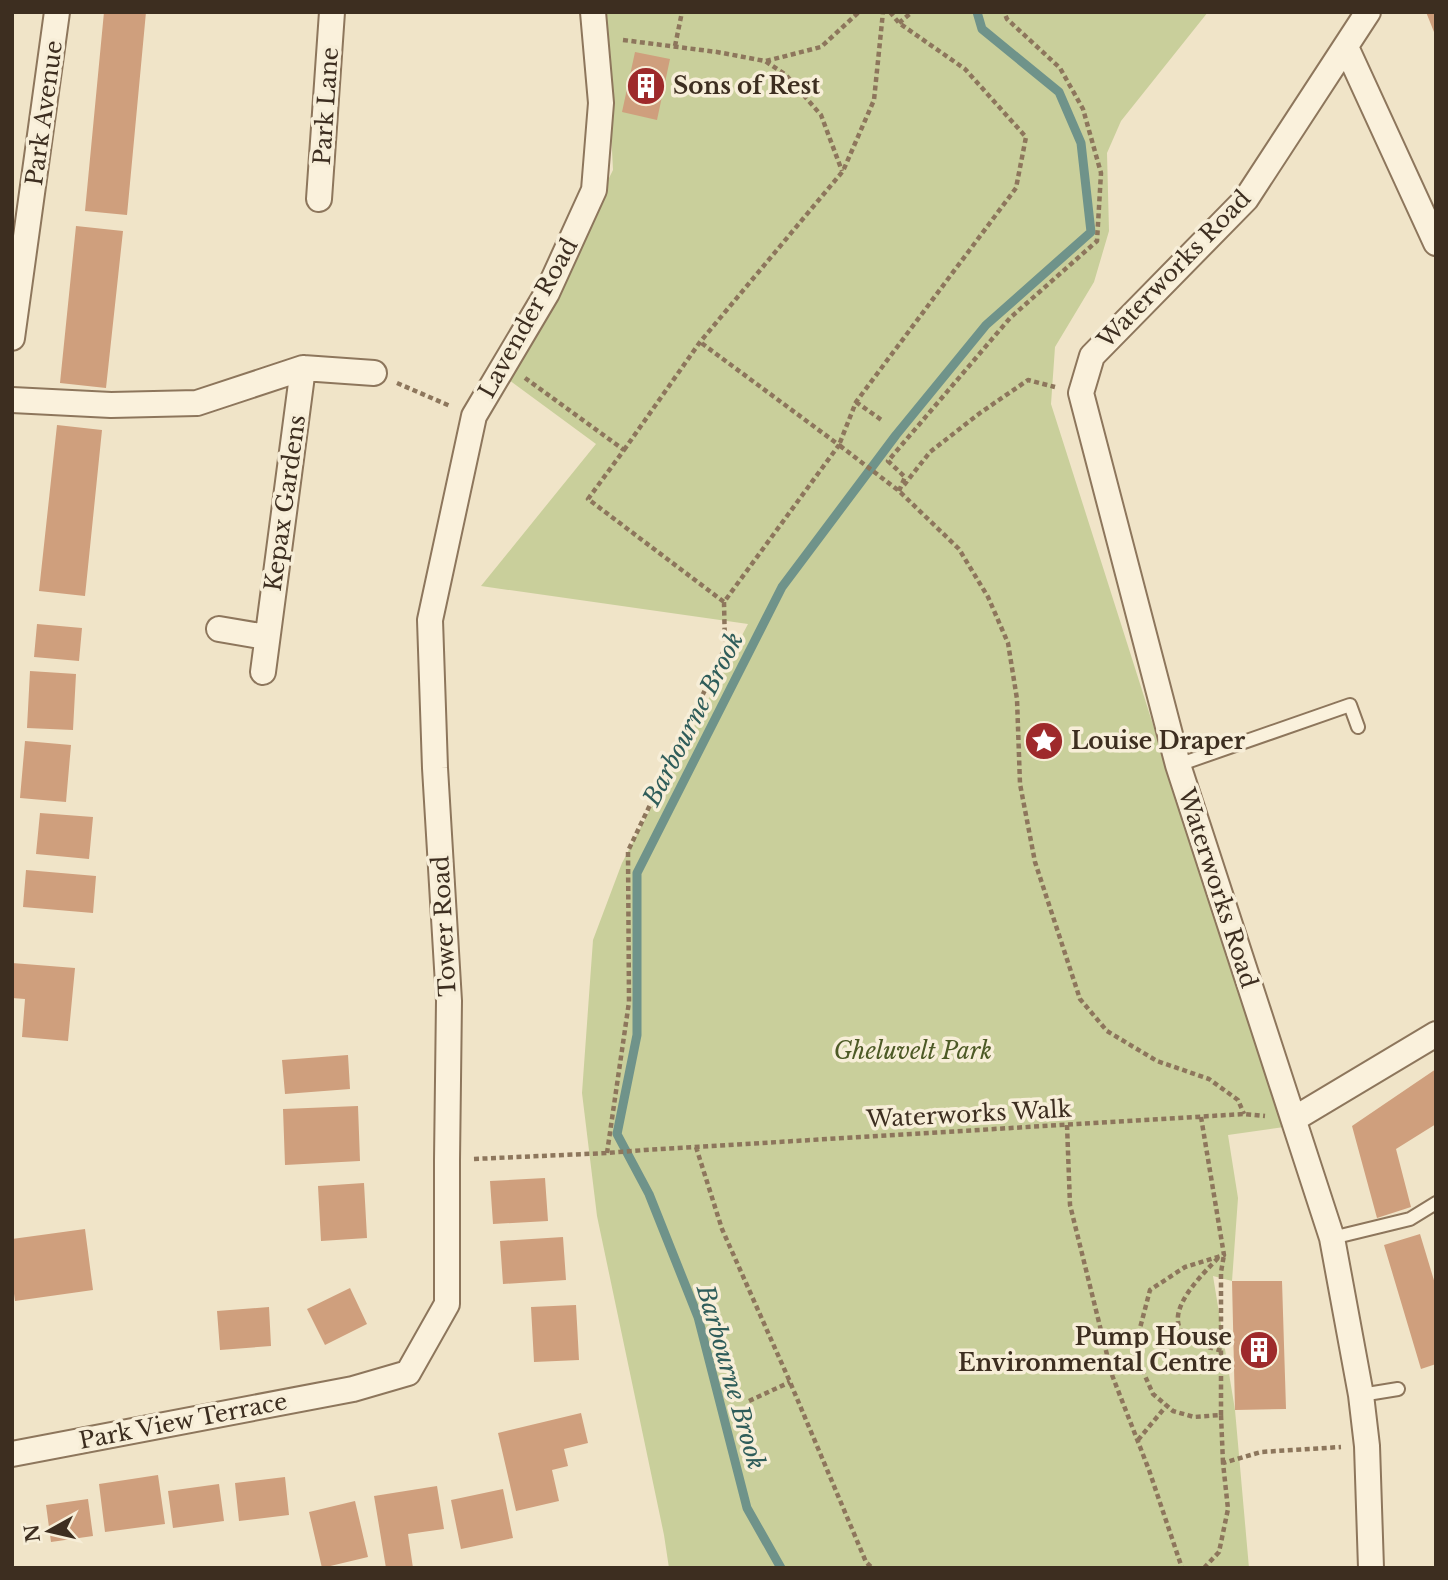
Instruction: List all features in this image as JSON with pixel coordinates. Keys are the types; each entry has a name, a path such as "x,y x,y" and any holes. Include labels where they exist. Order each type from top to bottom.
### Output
{"street":[{"name":"Park Avenue","path":"12,338 57,12"},
{"name":"Park Lane","path":"319,199 332,12"},
{"name":"Waterworks Road","path":"1368,12 1246,199 1092,356 1081,393 1178,765 1332,1238 1361,1395 1367,1446 1371,1568"},
{"name":"Lavender Road","path":"474,416 547,293 594,190 601,103 593,24"},
{"path":"1346,47 1436,243"},
{"path":"12,400 111,405 197,403 303,368 374,373"},
{"name":"Kepax Gardens","path":"263,671 303,368"},
{"name":"Tower Road","path":"353,1388 408,1373 447,1304 449,1001 435,768 430,620 474,416"},
{"path":"219,629 266,637"},
{"path":"1294,1119 1436,1034"},
{"name":"Park View Terrace","path":"12,1454 353,1388"}],"lane":[{"path":"1178,765 1350,705 1358,727"},
{"path":"1332,1238 1410,1219 1436,1203"},
{"path":"1361,1395 1398,1389"}],"path":[{"path":"675,46 682,12"},
{"path":"593,24 675,46 765,61 821,47 859,12"},
{"path":"724,602 588,499 700,342 843,171 874,100 883,12"},
{"path":"607,1153 629,1002 628,851 725,648 724,602 839,445 856,402 1016,188 1026,136 965,69 900,23 890,12"},
{"path":"900,23 912,12"},
{"path":"899,491 905,477 888,461 1010,318 1097,241 1101,173 1083,109 1060,68 1007,19 1004,12"},
{"path":"765,61 786,75 821,115 843,171"},
{"path":"700,342 899,491 959,549 988,597 1008,643 1017,699 1020,785 1035,862 1080,999 1107,1031 1157,1061 1209,1079 1238,1100 1244,1114"},
{"path":"505,363 624,450"},
{"path":"374,373 474,416"},
{"path":"899,491 930,452 1028,380 1081,393"},
{"path":"856,402 883,421"},
{"name":"Waterworks Walk","path":"447,1160 607,1153 1244,1114 1294,1119"},
{"path":"1201,1117 1221,1256 1221,1415 1228,1509 1219,1552 1204,1568"},
{"path":"1068,1125 1070,1205 1112,1375 1182,1568"},
{"path":"696,1147 722,1229 866,1562 872,1568"},
{"path":"1221,1256 1191,1286 1180,1307 1178,1324 1184,1335 1196,1343 1222,1351"},
{"path":"1221,1256 1185,1267 1150,1290 1135,1351 1153,1394 1173,1411 1194,1417 1221,1415"},
{"path":"749,1401 790,1382"},
{"path":"1138,1441 1167,1405"},
{"path":"1223,1463 1261,1452 1367,1446"}],"green space":[{"name":"Gheluvelt Park","path":"605,12 1208,12 1121,121 1107,153 1109,231 1094,282 1055,347 1051,404 1232,973 1284,1127 1228,1135 1238,1198 1232,1281 1213,1276 1235,1410 1249,1568 669,1568 597,1216 582,1093 593,940 622,863 748,624 481,586 596,444 509,380 613,170"}],"building":[{"path":"104,12 146,12 127,215 85,211"},
{"path":"1426,12 1436,12 1436,37"},
{"name":"Sons of Rest","path":"635,52 670,59 657,120 622,112"},
{"path":"76,226 123,231 106,388 60,383"},
{"path":"57,425 102,430 85,596 39,591"},
{"path":"37,624 82,628 79,661 34,657"},
{"path":"30,671 76,674 73,730 27,728"},
{"path":"25,741 71,745 66,802 20,798"},
{"path":"40,813 93,817 89,859 36,854"},
{"path":"26,870 96,876 93,913 23,907"},
{"path":"12,963 75,968 68,1041 22,1037 25,999 12,998"},
{"path":"348,1055 350,1089 285,1094 282,1060"},
{"path":"1436,1069 1436,1124 1396,1149 1411,1207 1377,1218 1352,1126"},
{"path":"358,1106 360,1161 285,1165 283,1109"},
{"path":"545,1178 548,1221 493,1224 490,1181"},
{"path":"364,1183 367,1238 321,1241 318,1186"},
{"path":"85,1229 93,1290 15,1301 12,1239"},
{"path":"1420,1234 1436,1287 1436,1364 1421,1369 1384,1245"},
{"path":"563,1237 566,1280 503,1284 500,1241"},
{"name":"Pump House Environmental Centre","path":"1232,1281 1282,1281 1286,1409 1235,1410"},
{"path":"350,1288 367,1324 325,1345 307,1309"},
{"path":"576,1305 579,1360 534,1362 531,1307"},
{"path":"269,1307 271,1346 220,1350 217,1311"},
{"path":"581,1413 588,1443 564,1449 568,1466 552,1470 559,1501 516,1511 498,1433"},
{"path":"158,1475 165,1524 105,1532 99,1484"},
{"path":"285,1477 289,1515 239,1521 235,1483"},
{"path":"219,1484 224,1521 173,1528 168,1491"},
{"path":"437,1486 444,1529 408,1534 413,1568 386,1568 374,1496"},
{"path":"503,1489 513,1538 461,1549 451,1500"},
{"path":"88,1499 93,1536 51,1542 46,1505"},
{"path":"355,1501 368,1557 322,1568 309,1512"}],"waterway":[{"name":"Barbourne Brook","path":"781,1568 747,1508 698,1317 649,1194 617,1134 637,1035 637,873 782,587 896,435 986,325 1091,232 1081,143 1059,92 982,29 977,12"}],"place":[{"name":"Sons of Rest","path":"646,86"},
{"name":"Louise Draper","path":"1044,741"},
{"name":"Pump House Environmental Centre","path":"1259,1350"}]}
